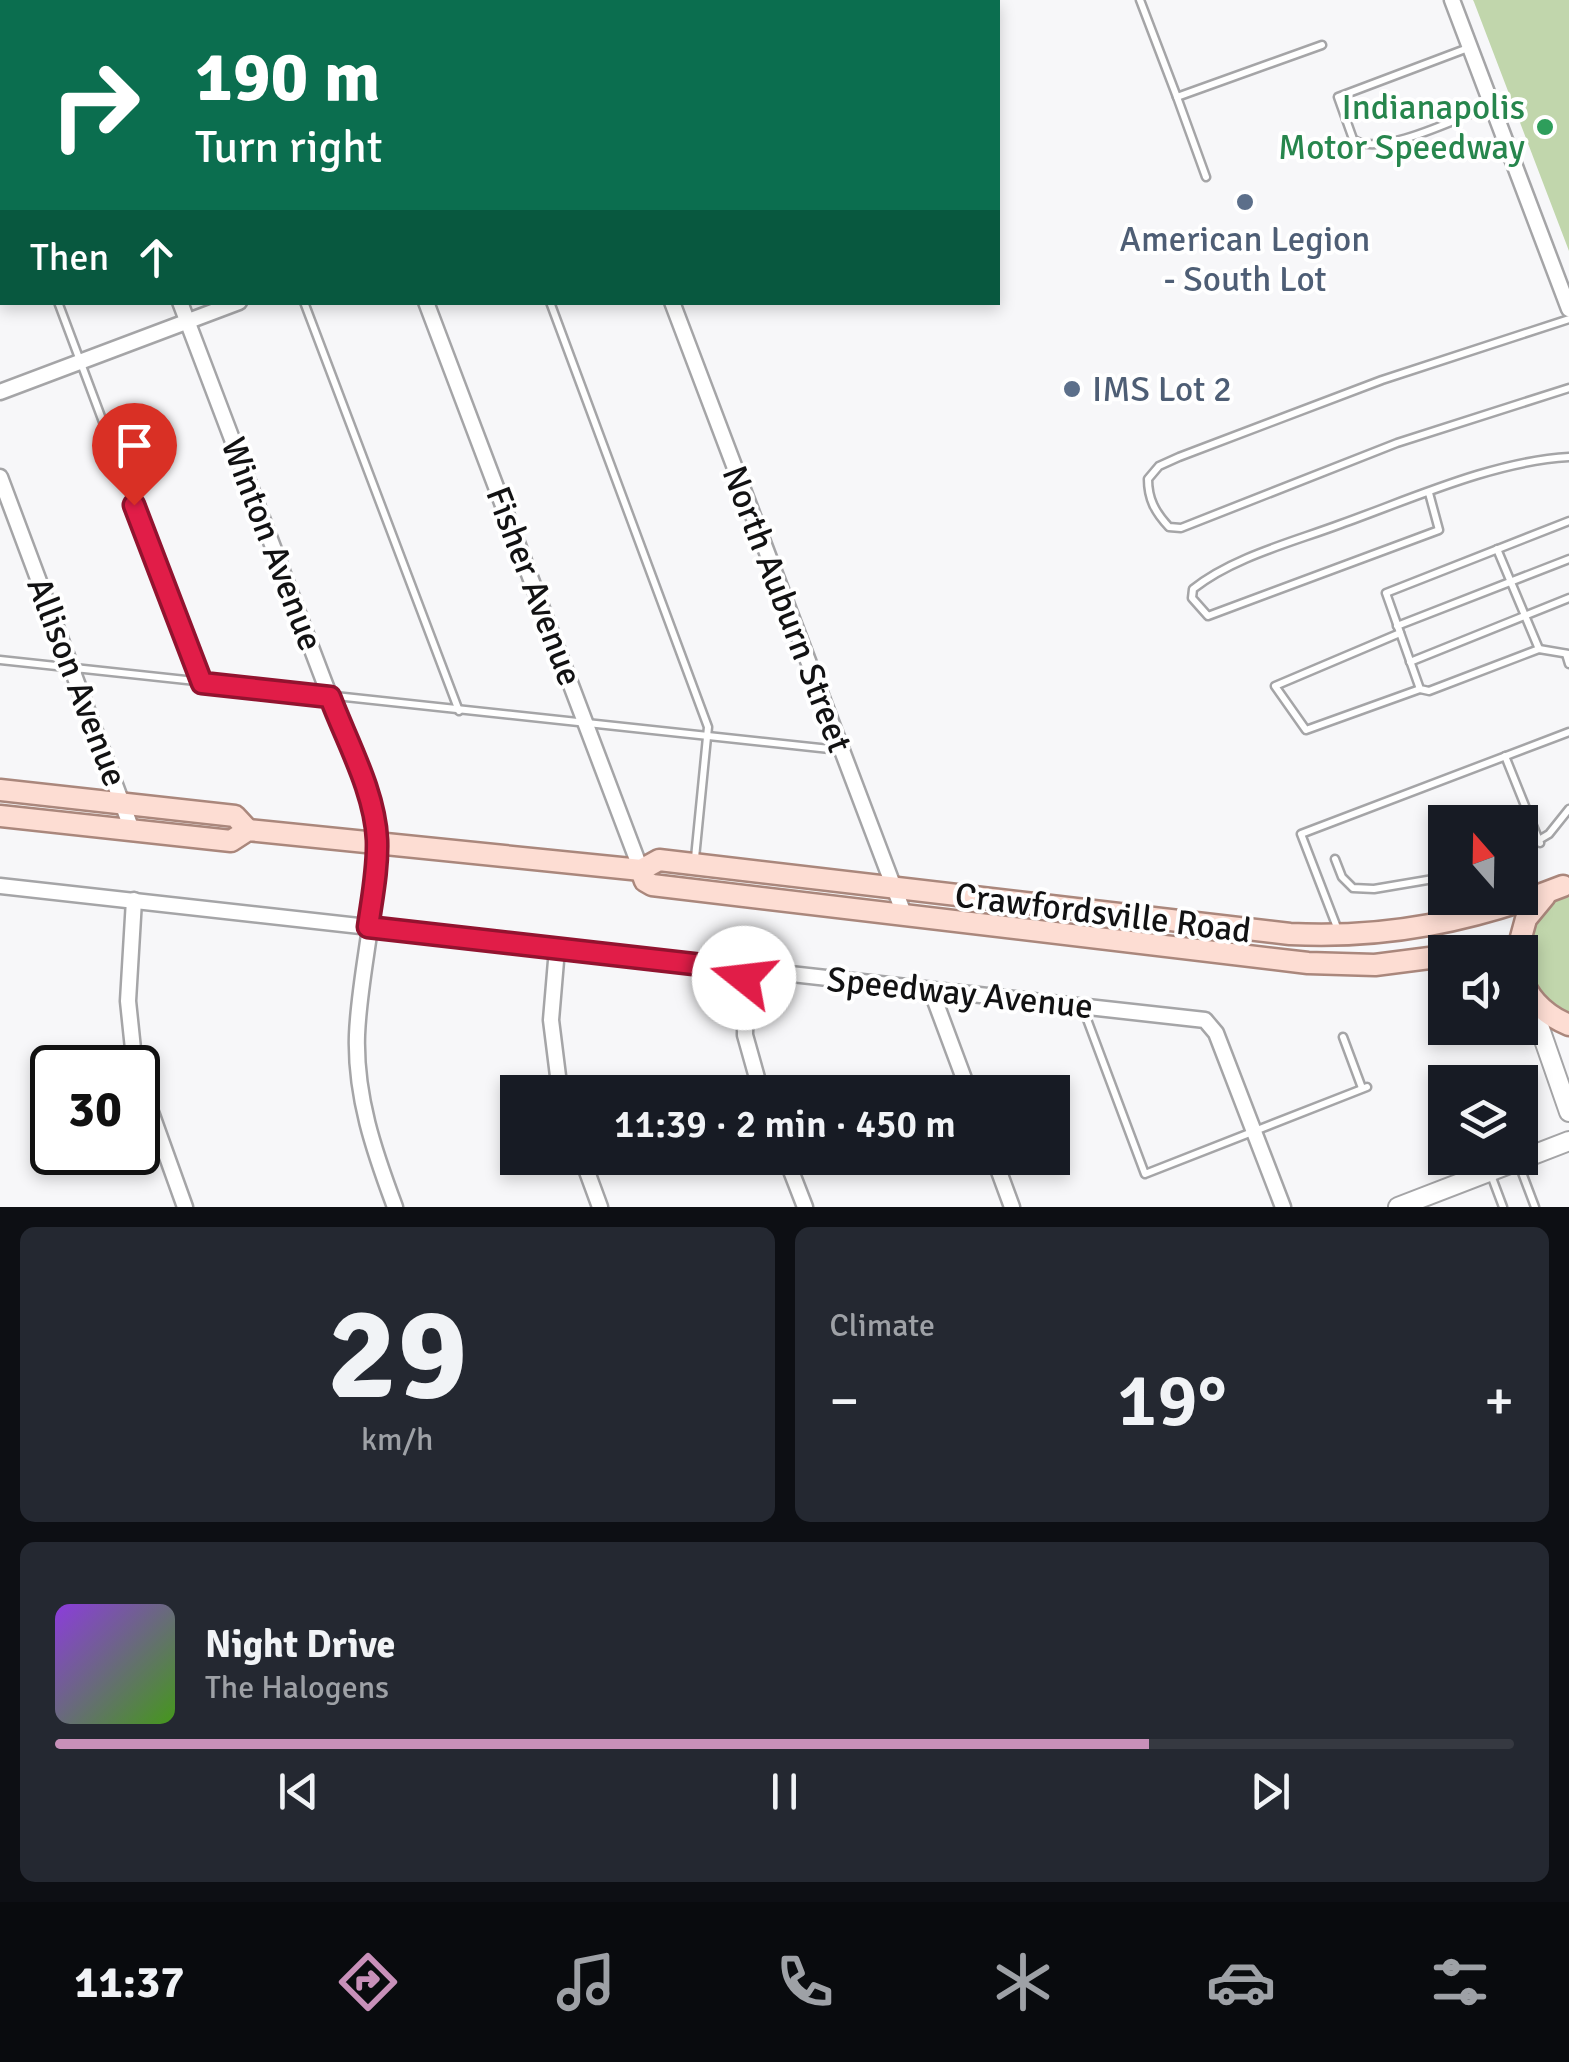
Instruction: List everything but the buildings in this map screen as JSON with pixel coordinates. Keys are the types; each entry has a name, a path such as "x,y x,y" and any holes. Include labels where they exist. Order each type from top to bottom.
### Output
{"main road":[{"name":"Crawfordsville Road","path":"0,790 235,816 248,830"},
{"name":"Crawfordsville Road","path":"0,816 231,841 248,830 641,870 658,860 1262,932 1340,936 1403,931 1459,920 1566,885"},
{"name":"Crawfordsville Road","path":"641,870 645,881 652,885 1330,965 1428,958"},
{"path":"1521,935 1532,910 1566,885"},
{"path":"1538,1004 1569,1024"}],"street":[{"path":"1452,0 1569,309"},
{"name":"Winton Avenue","path":"181,305 369,800 377,844 368,927"},
{"path":"0,392 231,305"},
{"name":"Fisher Avenue","path":"427,305 641,870"},
{"name":"North Auburn Street","path":"673,305 904,914"},
{"name":"Allison Avenue","path":"0,477 132,830"},
{"name":"Speedway Avenue","path":"0,886 1205,1020 1216,1033 1254,1132"},
{"path":"133,1045 128,1001 134,900"},
{"path":"368,927 358,1024 359,1074 368,1131 395,1207"},
{"path":"557,949 551,1020 558,1075"},
{"path":"746,970 745,1035 756,1075"},
{"path":"931,990 963,1075"},
{"path":"1538,1026 1569,1112"},
{"path":"1254,1132 1283,1207"},
{"path":"160,1137 185,1207"},
{"path":"1538,1153 1569,1141"},
{"path":"588,1175 600,1207"},
{"path":"793,1175 805,1207"},
{"path":"1000,1175 1012,1207"},
{"path":"1398,1207 1481,1175"}],"lane":[{"path":"1140,0 1206,177"},
{"path":"1176,97 1322,45"},
{"path":"1470,47 1338,96 1353,139 1367,146 1388,144 1492,105"},
{"path":"59,305 202,683"},
{"path":"305,305 459,710"},
{"path":"551,305 708,727 694,864"},
{"path":"1569,319 1399,374 1179,457 1159,466 1148,478 1148,492 1160,518 1169,527 1181,528 1397,443 1569,388"},
{"path":"1429,493 1439,530 1208,616 1192,598 1193,589 1208,577 1290,543 1429,493 1510,468 1569,457"},
{"path":"1420,689 1386,593 1569,521"},
{"path":"1497,549 1539,649"},
{"path":"1569,559 1274,686 1306,730 1420,689 1429,691 1539,649 1567,654 1569,664"},
{"path":"1410,662 1569,598"},
{"path":"0,660 841,750"},
{"path":"1340,936 1301,834 1569,732"},
{"path":"1505,756 1540,842 1569,809"},
{"path":"1335,860 1346,884 1353,888 1374,889 1428,879"},
{"path":"1082,1006 1145,1174 1365,1088 1343,1037"},
{"path":"1490,1175 1502,1207"},
{"path":"1523,1175 1535,1207"}],"green space":[{"name":"Indianapolis Motor Speedway","path":"1569,0 1569,251 1474,2"},
{"path":"1569,884 1569,1025 1538,993 1538,935 1522,935 1522,928"}],"place":[{"name":"Indianapolis Motor Speedway","path":"1545,127"},
{"name":"American Legion - South Lot","path":"1245,202"},
{"name":"IMS Lot 2","path":"1072,389"}],"route":[{"path":"134,505 202,683 330,697 376,828 376,869 368,927 746,970 744,978"}]}
